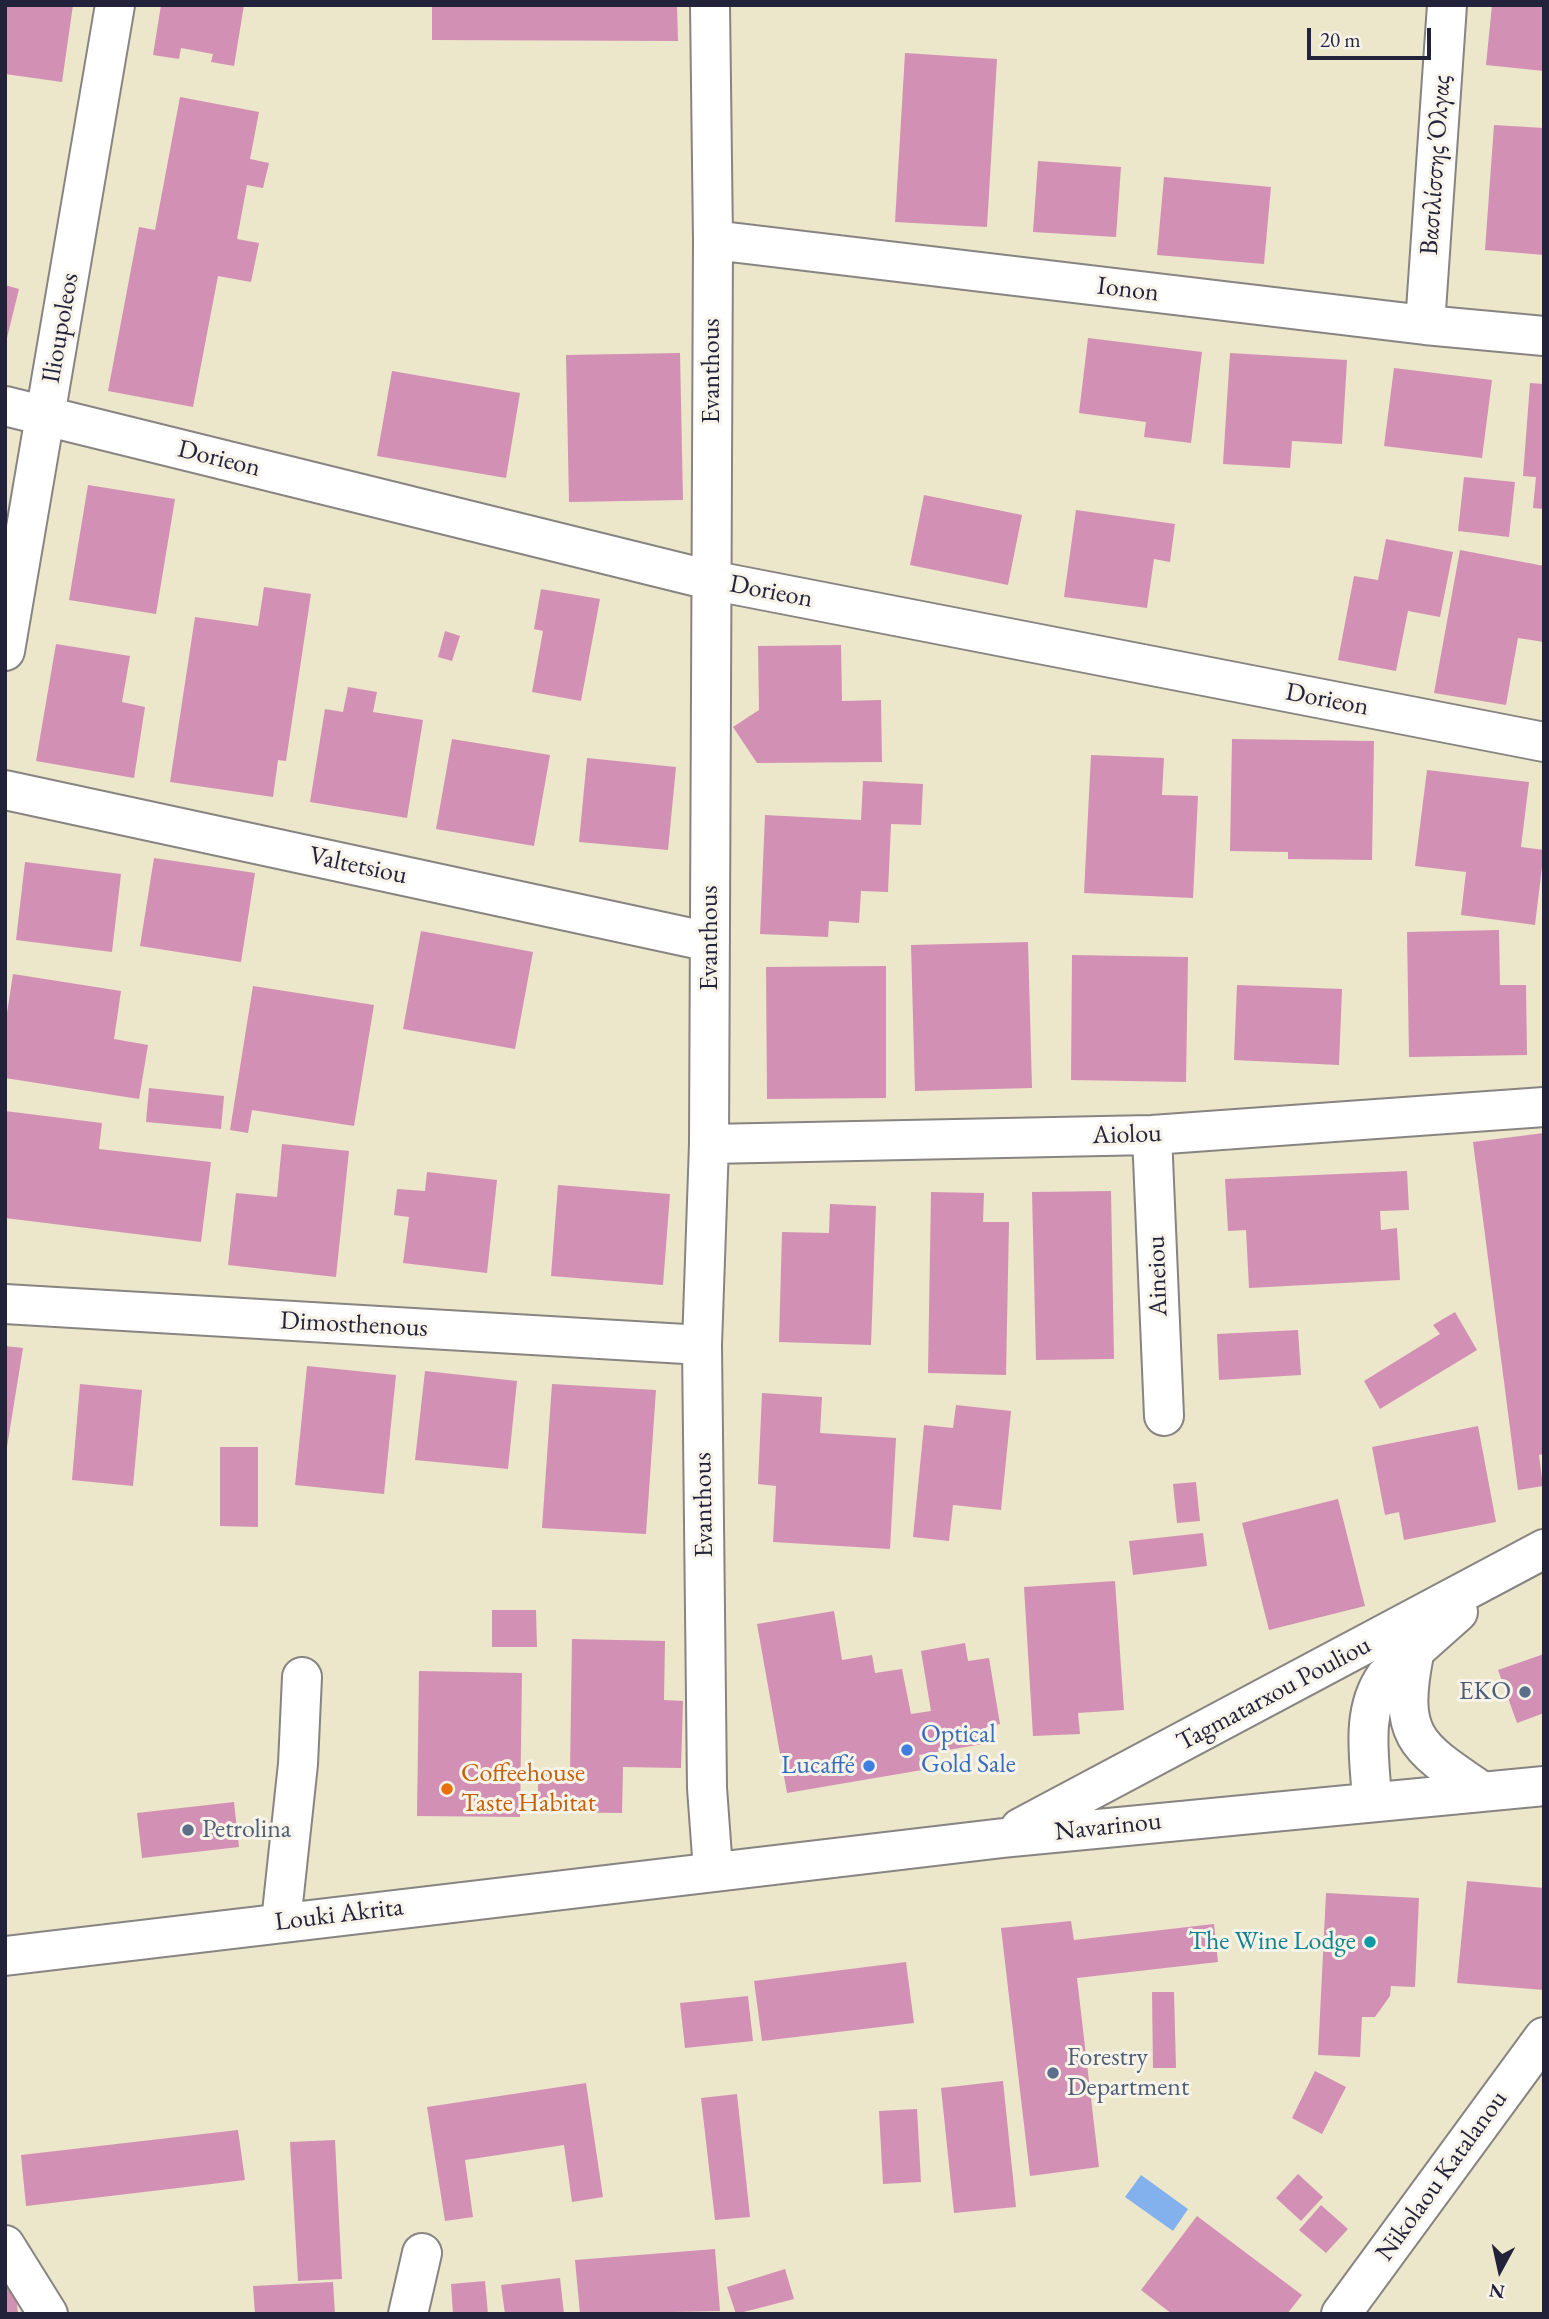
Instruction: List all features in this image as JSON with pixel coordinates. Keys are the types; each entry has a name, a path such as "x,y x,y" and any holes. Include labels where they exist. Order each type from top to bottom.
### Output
{"street":[{"name":"Ilioupoleos","path":"5,651 115,5"},
{"name":"Evanthous","path":"710,5 713,240 709,1143 702,1345 707,1775 713,1870"},
{"name":"Βασιλίσσης Όλγας","path":"1425,325 1447,5"},
{"name":"Ionon","path":"713,240 1425,325 1544,336"},
{"name":"Dorieon","path":"5,406 710,580 1544,742"},
{"name":"Valtetsiou","path":"5,790 710,942"},
{"name":"Aiolou","path":"709,1143 1152,1135 1544,1107"},
{"name":"Aineiou","path":"1152,1135 1164,1416"},
{"name":"Dimosthenous","path":"5,1304 702,1345"},
{"name":"Tagmatarxou Pouliou","path":"1003,1838 1495,1578 1544,1549"},
{"path":"1372,1801 1371,1702 1385,1677 1495,1578"},
{"path":"1413,1654 1407,1699 1409,1719 1416,1739 1432,1757 1480,1790"},
{"path":"281,1922 298,1764 302,1677"},
{"name":"Navarinou","path":"672,1877 713,1870 1003,1838 1480,1790 1544,1786"},
{"name":"Louki Akrita","path":"5,1956 672,1877"},
{"name":"Nikolaou Katalanou","path":"1341,2314 1544,2037"},
{"path":"5,2245 48,2314"},
{"path":"408,2314 422,2253"}],"water":[{"path":"1141,2175 1188,2209 1173,2231 1125,2197"}],"building":[{"path":"5,5 73,5 62,82 5,74"},
{"path":"161,5 244,5 234,66 211,62 213,54 181,48 179,59 153,55"},
{"path":"432,5 677,5 678,41 432,40"},
{"path":"1492,5 1544,5 1544,71 1486,65"},
{"path":"905,53 997,59 987,227 895,222"},
{"path":"180,97 259,112 250,159 269,163 263,188 247,185 237,239 259,243 251,282 218,276 193,407 108,391 139,227 155,230"},
{"path":"1494,125 1544,128 1544,255 1485,250"},
{"path":"1038,161 1121,167 1116,237 1033,232"},
{"path":"1164,177 1271,187 1264,264 1157,255"},
{"path":"5,285 19,289 6,342 5,342"},
{"path":"1088,338 1202,352 1191,443 1144,437 1146,422 1079,413"},
{"path":"680,353 683,500 569,502 566,355"},
{"path":"1230,353 1347,360 1342,444 1292,441 1290,468 1223,464"},
{"path":"1394,368 1492,380 1482,458 1384,446"},
{"path":"392,371 520,393 506,478 377,456"},
{"path":"1530,383 1544,384 1544,509 1533,508 1536,477 1523,476"},
{"path":"1464,477 1515,482 1509,537 1458,531"},
{"path":"88,485 175,499 156,614 69,600"},
{"path":"924,495 1022,515 1008,585 910,565"},
{"path":"1076,510 1175,524 1170,562 1154,559 1147,608 1064,597"},
{"path":"1386,539 1453,552 1440,617 1408,611 1396,671 1338,660 1354,576 1378,580"},
{"path":"1460,550 1544,566 1544,642 1518,638 1506,705 1434,693"},
{"path":"264,587 311,594 286,761 278,760 273,797 170,782 195,617 258,626"},
{"path":"541,589 600,599 581,701 532,692 543,631 534,629"},
{"path":"445,631 460,636 452,661 438,657"},
{"path":"56,644 130,656 122,702 145,707 134,778 36,761"},
{"path":"841,645 842,701 881,700 882,762 757,763 733,727 759,710 758,646"},
{"path":"348,687 377,692 373,712 423,720 407,818 310,802 325,709 343,712"},
{"path":"452,739 550,755 534,846 436,829"},
{"path":"1232,739 1374,741 1372,860 1288,859 1288,852 1230,851"},
{"path":"1091,755 1164,758 1162,795 1198,796 1193,898 1084,893"},
{"path":"587,758 676,767 668,850 579,842"},
{"path":"1427,770 1529,782 1521,847 1544,850 1535,925 1461,915 1466,872 1415,866"},
{"path":"863,781 923,784 921,825 891,824 888,892 861,891 859,923 829,921 828,937 760,934 765,815 861,820"},
{"path":"154,858 255,873 241,962 140,946"},
{"path":"25,862 121,874 112,952 16,940"},
{"path":"1499,930 1500,985 1526,985 1527,1055 1409,1057 1407,932"},
{"path":"421,931 533,952 515,1049 403,1029"},
{"path":"1028,942 1032,1088 915,1091 911,945"},
{"path":"1072,955 1188,957 1186,1082 1071,1080"},
{"path":"886,966 886,1098 767,1099 766,967"},
{"path":"13,974 121,991 114,1039 148,1045 139,1099 5,1078 5,1026"},
{"path":"1237,985 1342,989 1339,1065 1234,1060"},
{"path":"253,986 374,1005 354,1126 252,1110 248,1133 230,1130"},
{"path":"149,1088 224,1096 221,1129 146,1122"},
{"path":"5,1111 102,1123 99,1149 211,1162 201,1242 5,1218"},
{"path":"1544,1133 1544,1454 1539,1455 1543,1486 1518,1490 1473,1142"},
{"path":"282,1144 349,1151 336,1277 228,1265 236,1193 277,1197"},
{"path":"1407,1171 1409,1210 1380,1211 1381,1230 1397,1228 1400,1280 1249,1288 1246,1230 1228,1231 1225,1179"},
{"path":"427,1172 497,1180 487,1273 403,1263 409,1217 394,1215 397,1189 425,1191"},
{"path":"558,1185 670,1194 663,1285 551,1276"},
{"path":"1111,1191 1114,1359 1036,1360 1032,1192"},
{"path":"931,1192 984,1193 983,1222 1009,1222 1006,1375 928,1373"},
{"path":"830,1204 876,1206 871,1345 779,1342 782,1232 829,1233"},
{"path":"1455,1312 1477,1350 1380,1409 1364,1381 1440,1334 1433,1325"},
{"path":"1298,1330 1301,1375 1219,1380 1217,1334"},
{"path":"5,1346 23,1348 7,1447 5,1447"},
{"path":"307,1366 396,1375 384,1494 295,1485"},
{"path":"425,1371 517,1381 508,1469 415,1460"},
{"path":"80,1384 142,1390 133,1486 72,1480"},
{"path":"552,1384 656,1390 646,1534 542,1528"},
{"path":"762,1393 822,1397 820,1433 896,1438 890,1549 773,1542 776,1486 758,1484"},
{"path":"956,1405 1011,1411 1001,1510 953,1505 949,1541 913,1537 924,1425 953,1428"},
{"path":"1478,1426 1496,1522 1404,1540 1399,1512 1385,1515 1372,1447"},
{"path":"220,1447 258,1447 258,1527 220,1526"},
{"path":"1196,1482 1200,1521 1177,1523 1173,1484"},
{"path":"1338,1499 1365,1606 1269,1630 1242,1523"},
{"path":"1203,1533 1207,1566 1133,1575 1129,1541"},
{"path":"1115,1581 1124,1710 1078,1713 1080,1734 1033,1736 1024,1587"},
{"path":"492,1610 536,1610 537,1647 492,1647"},
{"path":"834,1611 842,1660 872,1655 875,1673 902,1669 911,1714 931,1711 921,1651 965,1643 968,1661 989,1658 1000,1724 986,1727 989,1743 919,1755 922,1770 787,1793 757,1624"},
{"path":"572,1639 665,1641 664,1700 683,1701 681,1768 623,1767 622,1813 538,1812 538,1773 570,1773"},
{"name":"EKO","path":"1544,1654 1544,1713 1517,1723 1498,1670"},
{"path":"419,1671 522,1673 520,1817 417,1816"},
{"name":"Petrolina","path":"234,1802 239,1847 142,1858 137,1813"},
{"path":"1467,1881 1544,1888 1544,1990 1457,1983"},
{"name":"The Wine Lodge","path":"1326,1893 1419,1898 1415,1987 1391,1986 1390,1996 1375,2017 1362,2017 1360,2057 1318,2055"},
{"name":"Forestry Department","path":"1071,1921 1074,1940 1214,1924 1218,1962 1077,1978 1099,2167 1030,2176 1001,1928"},
{"path":"906,1962 914,2023 762,2041 754,1981"},
{"path":"1152,1992 1174,1992 1176,2068 1153,2068"},
{"path":"748,1996 753,2041 685,2048 680,2003"},
{"path":"1315,2071 1346,2087 1322,2134 1292,2118"},
{"path":"1003,2081 1016,2207 954,2213 941,2088"},
{"path":"586,2083 603,2197 572,2202 564,2145 465,2160 473,2217 445,2221 427,2107"},
{"path":"737,2094 750,2217 715,2220 701,2098"},
{"path":"917,2109 921,2182 883,2184 879,2111"},
{"path":"238,2130 245,2180 26,2206 21,2155"},
{"path":"335,2140 342,2279 298,2281 290,2142"},
{"path":"1298,2174 1323,2197 1301,2221 1276,2198"},
{"path":"1321,2205 1348,2229 1326,2253 1299,2230"},
{"path":"1197,2216 1302,2295 1287,2314 1172,2314 1141,2290"},
{"path":"715,2249 720,2311 580,2314 575,2260"},
{"path":"785,2269 794,2299 736,2314 727,2287"},
{"path":"14,2276 18,2314 5,2314 5,2277"},
{"path":"560,2278 564,2314 505,2314 501,2285"},
{"path":"485,2281 488,2314 453,2314 451,2284"},
{"path":"333,2282 335,2314 255,2314 253,2286"}],"place":[{"name":"EKO","path":"1525,1692"},
{"name":"Optical Gold Sale","path":"907,1750"},
{"name":"Lucaffé","path":"869,1766"},
{"name":"Coffeehouse Taste Habitat","path":"447,1789"},
{"name":"Petrolina","path":"188,1830"},
{"name":"The Wine Lodge","path":"1370,1942"},
{"name":"Forestry Department","path":"1053,2073"}]}
